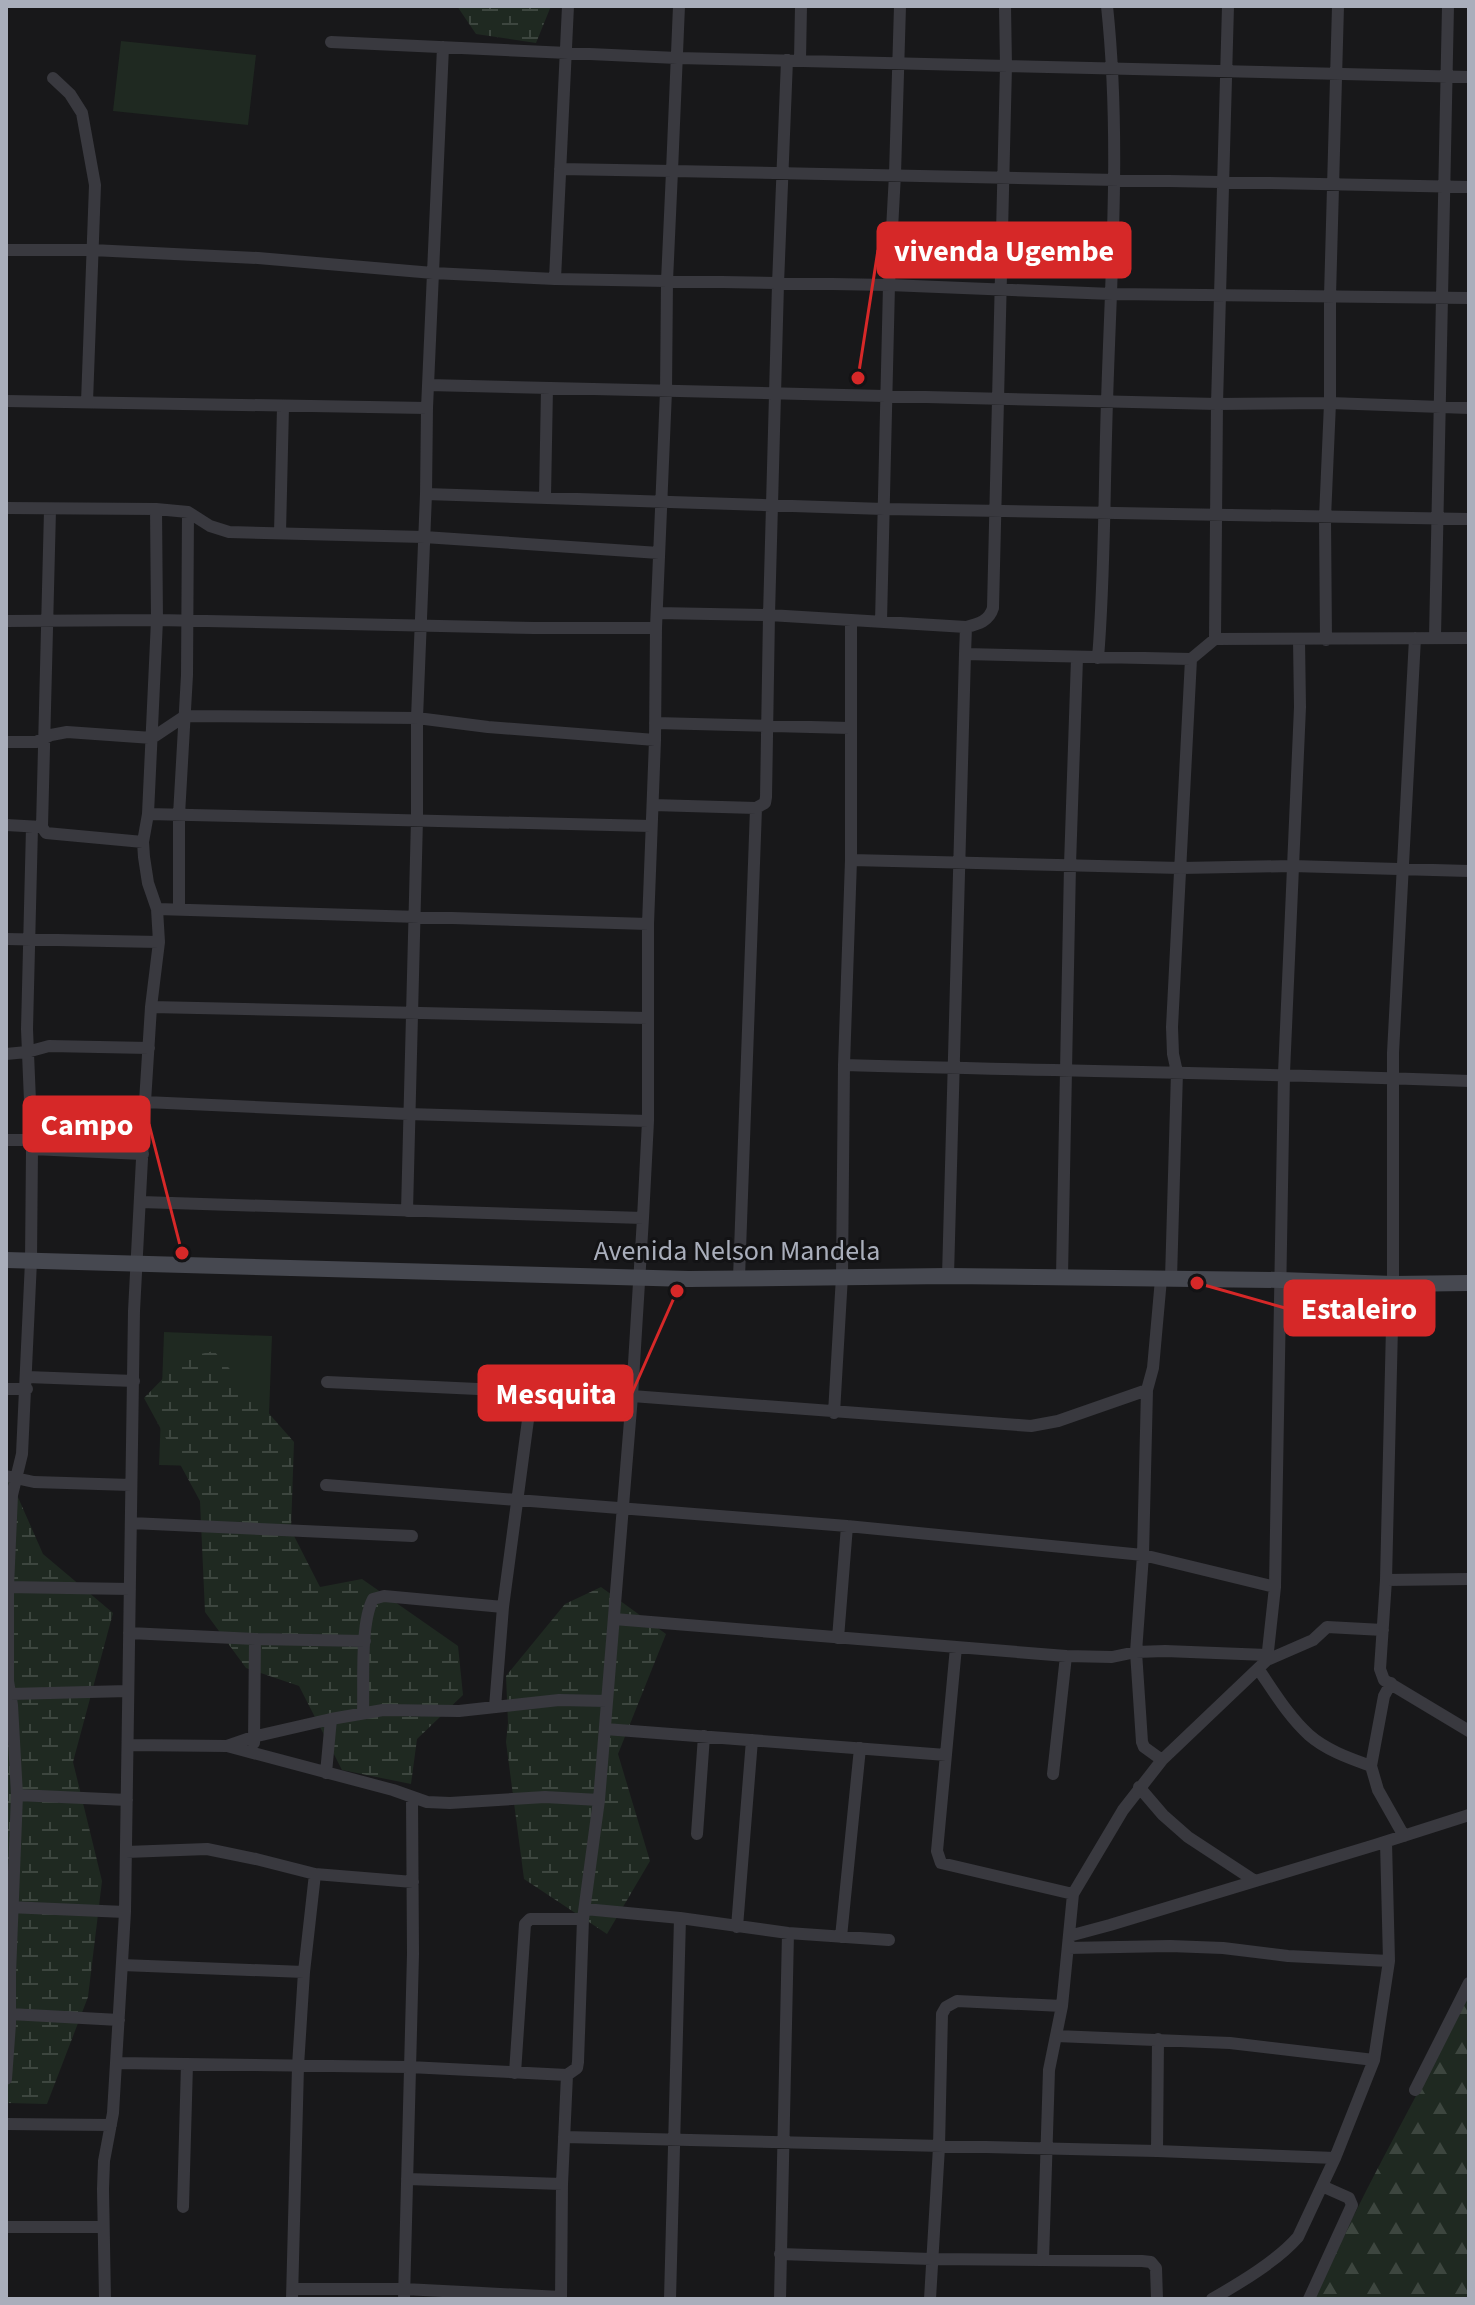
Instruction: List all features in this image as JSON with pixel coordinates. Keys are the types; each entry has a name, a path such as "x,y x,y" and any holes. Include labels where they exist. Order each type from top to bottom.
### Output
{"street":[{"path":"555,279 568,6"},
{"path":"117,2063 409,2067 567,2075 577,2068 584,1914 599,1800 632,1396 648,1121 648,924 656,628 679,6"},
{"path":"653,805 756,808 765,803 778,284 784,173 801,6"},
{"path":"881,622 900,6"},
{"path":"657,613 769,615 966,627 987,619 993,608 1005,6"},
{"path":"1098,658 1112,294 1113,69 1107,6"},
{"path":"1215,639 1217,404 1228,6"},
{"path":"1326,640 1325,518 1338,6"},
{"path":"1435,637 1448,6"},
{"path":"331,42 677,58 1469,77"},
{"path":"407,1211 417,718 443,47"},
{"path":"53,78 70,94 82,113 95,185 87,402"},
{"path":"560,169 1469,187"},
{"path":"6,250 92,250 258,258 433,273 555,279 889,285 1112,294 1469,298"},
{"path":"428,385 1469,408"},
{"path":"545,497 547,388"},
{"path":"6,401 427,408"},
{"path":"280,533 283,407"},
{"path":"426,494 884,509 1469,519"},
{"path":"6,508 156,509 188,512 210,526 229,532 424,537 659,553"},
{"path":"105,2299 104,2161 117,2063 125,1912 137,1264 151,1007 159,942 157,909 145,872 143,842 148,814 157,620 156,509"},
{"path":"6,2079 13,1788 7,1587 11,1477 22,1454 27,1383 32,1144 27,1052 29,939 45,738 50,510"},
{"path":"179,910 179,815 188,621 188,512"},
{"path":"6,621 157,620 656,628"},
{"path":"834,1413 842,1276 844,1065 851,860 851,620"},
{"path":"948,1276 966,627"},
{"path":"1415,638 1393,1078 1393,1284 1386,1580 1380,1669 1381,1676 1391,1683 1469,1731"},
{"path":"965,654 1191,659 1215,639 1469,638"},
{"path":"1299,640 1300,707 1284,1073 1275,1587 1264,1662 1282,1704 1310,1736 1341,1755 1371,1766"},
{"path":"1062,1276 1077,658"},
{"path":"1162,1760 1142,1742 1136,1652 1143,1555 1147,1390 1166,1279 1177,1072 1172,1027 1191,659"},
{"path":"6,742 29,743 67,732 152,738 185,716 417,718 528,731 655,740"},
{"path":"655,723 850,728"},
{"path":"739,1278 756,808"},
{"path":"148,814 651,826"},
{"path":"6,825 37,827 46,833 143,842"},
{"path":"851,860 1469,871"},
{"path":"157,909 648,924"},
{"path":"6,939 159,942"},
{"path":"151,1007 648,1018"},
{"path":"6,1054 49,1046 149,1048"},
{"path":"844,1065 1284,1073 1469,1081"},
{"path":"145,1102 648,1121"},
{"path":"6,1140 143,1154"},
{"path":"141,1202 643,1218"},
{"name":"Avenida Nelson Mandela","path":"6,1260 640,1277 1062,1276 1469,1283"},
{"path":"6,1389 27,1383 134,1381"},
{"path":"327,1382 632,1396 1031,1426 1058,1421 1147,1390"},
{"path":"495,1707 503,1607 532,1390"},
{"path":"11,1477 34,1482 131,1485"},
{"path":"326,1485 847,1526 1143,1555 1275,1587"},
{"path":"131,1523 412,1536"},
{"path":"838,1638 847,1526"},
{"path":"1386,1580 1469,1579"},
{"path":"7,1587 130,1589"},
{"path":"363,1712 365,1641 370,1604 378,1596 503,1607"},
{"path":"614,1619 1066,1656 1112,1657 1136,1652 1264,1662"},
{"path":"1043,2260 1049,2070 1062,2006 1073,1894 1139,1787 1162,1760 1264,1662 1305,1645 1327,1627 1383,1630"},
{"path":"129,1633 365,1641"},
{"path":"255,1639 253,1737 256,1754"},
{"path":"956,1647 937,1851 941,1863 1073,1894"},
{"path":"1053,1774 1066,1656"},
{"path":"1391,1683 1384,1696 1371,1766 1378,1790 1404,1836"},
{"path":"9,1701 128,1691"},
{"path":"227,1746 253,1737 363,1712 459,1711 559,1700 607,1701"},
{"path":"326,1773 331,1719"},
{"path":"605,1729 946,1755"},
{"path":"697,1834 704,1736"},
{"path":"737,1927 752,1740"},
{"path":"128,1745 227,1746 427,1802 545,1797 599,1800"},
{"path":"841,1937 860,1748"},
{"path":"1139,1787 1180,1831 1255,1881"},
{"path":"13,1788 127,1800"},
{"path":"404,2294 413,1954 412,1798"},
{"path":"1068,1942 1110,1925 1469,1815"},
{"path":"1212,2299 1261,2267 1298,2237 1335,2158 1374,2060 1389,1961 1386,1842"},
{"path":"126,1852 217,1850 315,1874 413,1882"},
{"path":"315,1874 298,2066 292,2294 561,2298 567,2075"},
{"path":"10,1907 125,1912"},
{"path":"515,2073 525,1924 530,1919 584,1914 680,1918 788,1933 889,1940"},
{"path":"670,2299 680,1918"},
{"path":"780,2299 788,1933"},
{"path":"1068,1942 1223,1948 1288,1956 1389,1961"},
{"path":"122,1965 304,1972"},
{"path":"1415,2090 1469,1983"},
{"path":"930,2299 939,2147 942,2014 946,2007 957,2001 1062,2006"},
{"path":"9,2021 119,2020"},
{"path":"1056,2036 1230,2043 1374,2060"},
{"path":"1157,2151 1158,2039"},
{"path":"183,2207 187,2064"},
{"path":"6,2124 111,2125"},
{"path":"564,2137 1335,2158"},
{"path":"407,2179 562,2184"},
{"path":"1309,2299 1352,2205 1349,2198 1322,2186"},
{"path":"6,2227 103,2227"},
{"path":"780,2254 1151,2262 1156,2268 1157,2299"}],"green space":[{"path":"457,6 551,6 536,43 476,34"},
{"path":"121,41 256,55 248,125 113,111"},
{"path":"164,1332 272,1336 267,1468 159,1465"},
{"path":"214,1351 294,1442 291,1530 320,1587 362,1579 458,1646 463,1695 417,1739 411,1784 342,1770 299,1686 246,1668 205,1612 200,1501 144,1398 183,1358"},
{"path":"6,1470 43,1554 113,1613 73,1762 102,1881 88,1997 47,2104 6,2103"},
{"path":"601,1587 666,1634 618,1754 650,1861 607,1934 524,1879 506,1742 506,1676 565,1604"},
{"path":"1469,1994 1469,2299 1315,2299 1370,2183"}],"place":[{"name":"vivenda Ugembe","path":"858,378"},
{"name":"Campo","path":"182,1253"},
{"name":"Estaleiro","path":"1197,1283"},
{"name":"Mesquita","path":"677,1291"}]}
